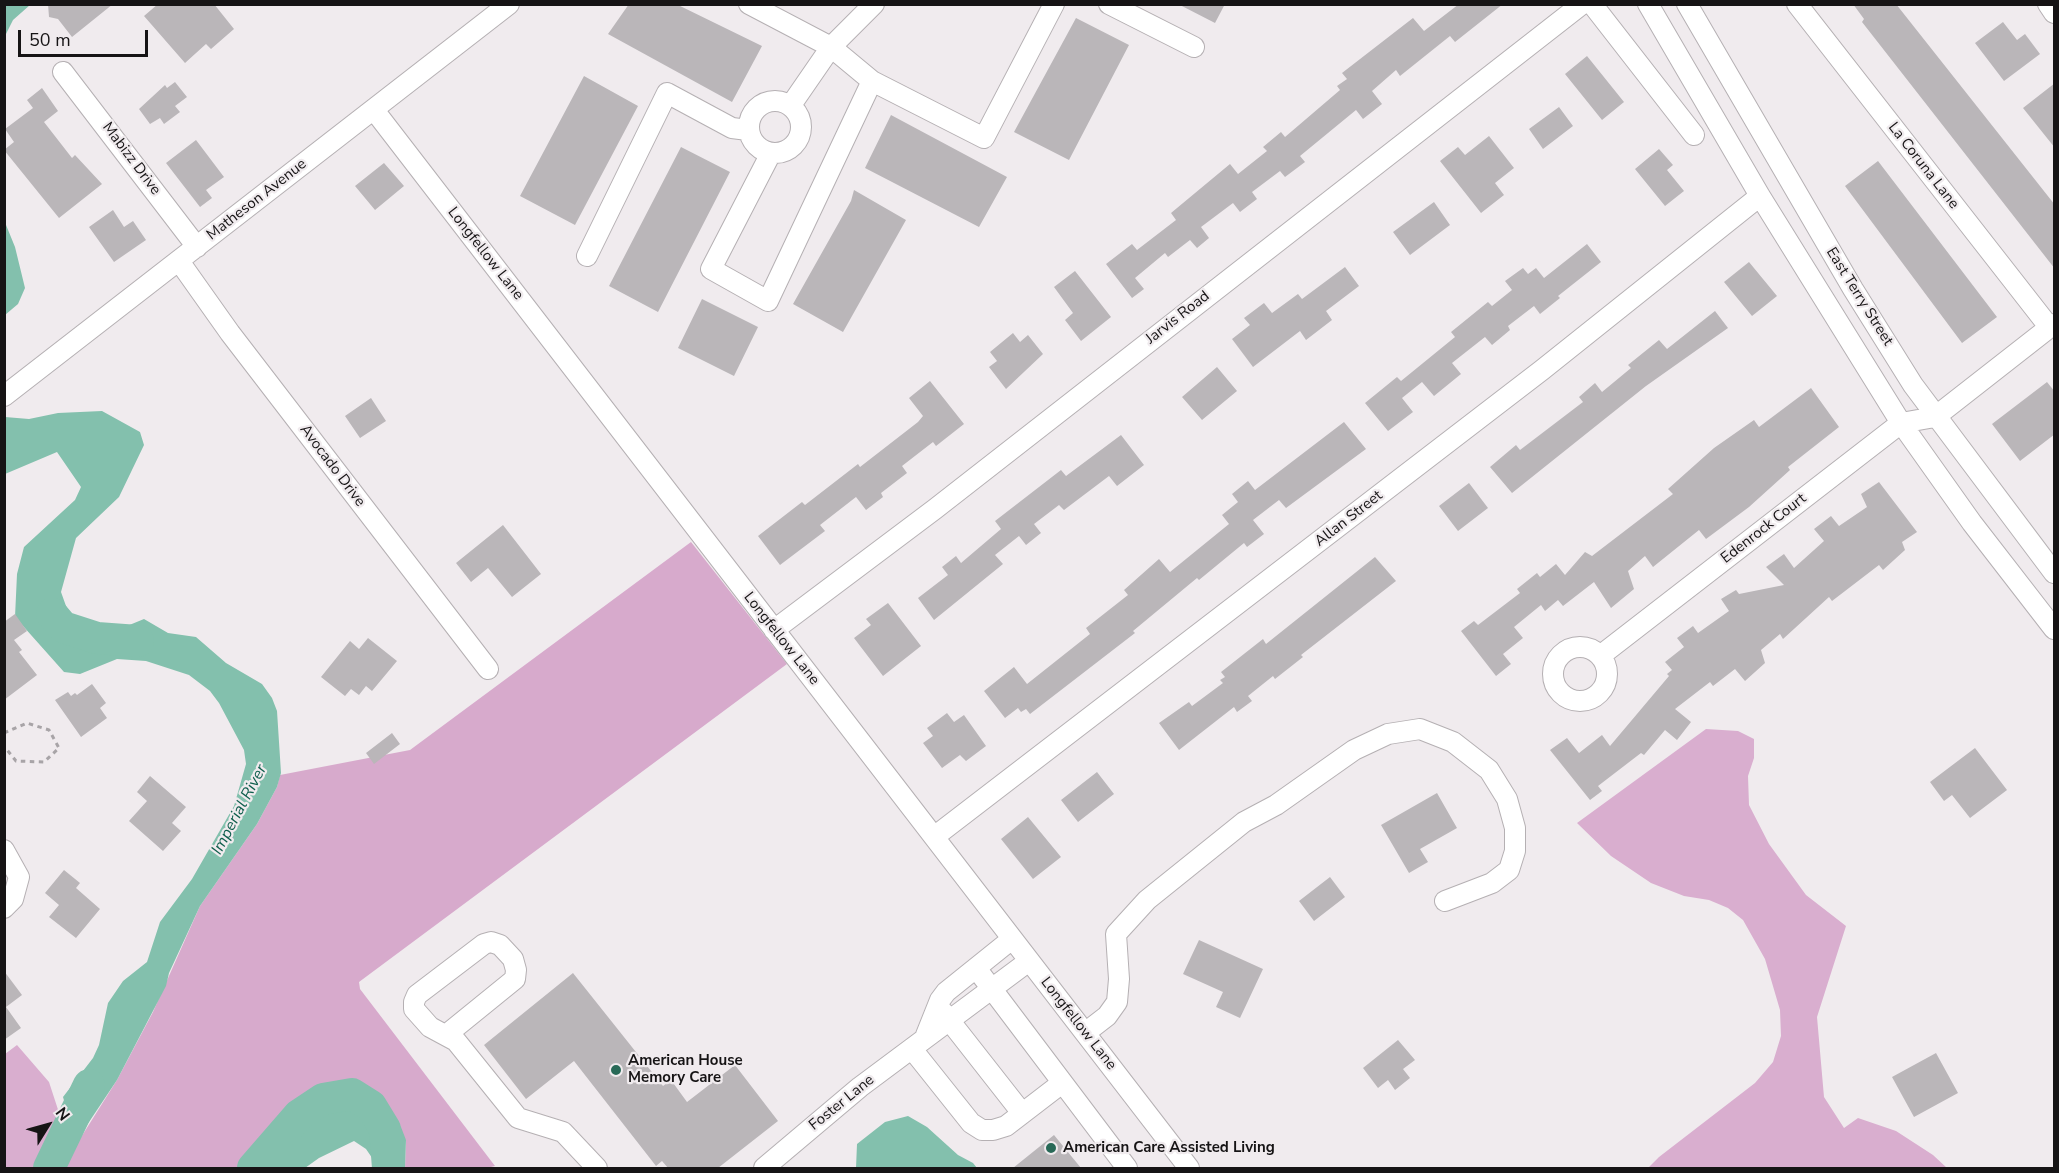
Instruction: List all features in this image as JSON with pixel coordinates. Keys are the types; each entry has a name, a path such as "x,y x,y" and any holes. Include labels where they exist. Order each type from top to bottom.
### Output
{"street":[{"name":"Matheson Avenue","path":"4,396 509,4"},
{"path":"749,4 831,47 872,81 984,138 1054,4"},
{"path":"790,105 831,47 874,4"},
{"path":"1109,4 1194,47"},
{"name":"Jarvis Road","path":"774,630 945,501 1582,4"},
{"path":"1592,4 1694,135"},
{"path":"1648,4 1760,196 1901,423 1972,523 2055,629"},
{"name":"East Terry Street","path":"1688,4 1847,280 1935,417 2055,573"},
{"name":"La Coruna Lane","path":"1797,4 2052,326"},
{"path":"2048,4 2055,13"},
{"name":"Mabizz Drive","path":"63,72 197,247"},
{"path":"771,153 711,269 768,301 872,81"},
{"path":"587,256 666,93 732,128 748,130"},
{"path":"774,100 790,105 800,120 800,137 788,150 771,153 756,145 748,130 752,113 758,106 774,100"},
{"name":"Longfellow Lane","path":"374,110 1189,1168"},
{"name":"Allan Street","path":"934,837 1532,378 1760,196"},
{"name":"Avocado Drive","path":"179,261 230,333 488,669"},
{"path":"1935,417 2052,326"},
{"name":"Edenrock Court","path":"1600,656 1901,423 1935,417"},
{"path":"1085,1034 1107,1016 1117,1002 1119,979 1116,934 1147,900 1244,822 1276,805 1346,755 1388,734 1420,729 1453,742 1488,770 1507,799 1515,828 1515,851 1509,870 1492,883 1445,901"},
{"path":"4,850 19,877 13,900 4,908"},
{"name":"Foster Lane","path":"944,1013 946,992 1012,939"},
{"path":"446,1035 515,979 516,970 513,959 500,945 491,942 484,944 417,995 414,1009 420,1017 446,1035 456,1041 518,1118 563,1132 597,1168"},
{"name":"Foster Lane","path":"764,1168 828,1113 918,1044 944,1013 991,989 1029,961"},
{"path":"976,968 1127,1168"},
{"path":"944,1013 1022,1113"},
{"path":"918,1044 971,1123 982,1130 993,1130 1006,1126 1062,1083"}],"path":[{"path":"4,733 27,723 49,730 59,748 44,762 16,761 4,746"}],"shaded area":[{"path":"691,542 787,664 359,982 360,989 495,1166 487,1168 405,1168 406,1140 316,1105 300,1126 276,1145 256,1168 65,1168 73,1150 117,1080 153,1012 200,906 257,824 277,787 280,775 410,750"},
{"path":"1706,729 1738,731 1754,739 1754,758 1748,776 1749,805 1769,844 1806,895 1846,926 1817,1017 1824,1097 1844,1128 1858,1118 1896,1131 1933,1155 1947,1168 1648,1168 1755,1083 1773,1062 1781,1036 1780,1010 1765,959 1743,920 1728,908 1709,900 1684,896 1651,883 1611,856 1577,823"},
{"path":"17,1045 49,1082 64,1128 44,1168 5,1168 5,1054"}],"water":[{"path":"5,4 30,5 13,20 5,36"},
{"path":"4,220 15,247 25,288 18,304 5,315"},
{"path":"102,411 140,432 144,445 119,497 76,538 61,592 66,606 81,629 91,638 105,635 144,619 168,633 196,637 226,663 262,684 272,698 277,711 281,773 277,787 257,824 200,906 169,973 166,986 117,1080 87,1125 65,1168 52,1168 72,1128 63,1097 93,1058 99,1045 108,1003 123,981 147,962 160,922 192,879 234,806 246,764 244,750 219,703 210,691 189,675 146,661 117,659 80,674 64,672 15,617 17,574 24,547 75,500 81,487 57,452 5,474 5,417 29,419 58,413"},
{"path":"343,1093 371,1096 391,1114 401,1127 406,1140 405,1168 379,1168 366,1149 354,1141 319,1158 305,1168 256,1168 266,1154 300,1126 316,1105 328,1096"},
{"path":"908,1116 927,1127 958,1155 973,1163 977,1168 856,1168 857,1144 885,1122"}],"building":[{"path":"48,4 113,4 72,37 58,19 49,17"},
{"path":"158,4 214,4 234,29 211,49 206,44 185,63 144,16"},
{"path":"629,4 676,4 762,46 732,102 608,34"},
{"path":"1178,4 1225,4 1215,23"},
{"path":"1459,4 1503,4 1455,42 1450,36 1400,76 1396,70 1372,91 1382,104 1363,119 1356,110 1300,156 1305,162 1285,177 1280,171 1252,192 1257,199 1240,212 1233,203 1201,227 1209,238 1197,248 1190,240 1168,257 1165,253 1135,278 1144,289 1132,298 1106,264 1132,244 1137,250 1176,220 1171,213 1230,164 1238,174 1267,151 1263,147 1281,132 1285,137 1340,90 1337,86 1347,79 1342,73 1413,18 1424,31"},
{"path":"1853,4 1896,4 2055,205 2055,269 1862,22 1864,19"},
{"path":"1076,18 1129,45 1069,160 1014,132"},
{"path":"2003,22 2017,40 2025,34 2040,54 2004,81 1975,43"},
{"path":"1587,56 1624,102 1602,120 1565,74"},
{"path":"584,76 638,106 575,225 520,196"},
{"path":"175,82 187,97 175,106 180,112 164,124 160,118 150,124 139,109 165,85 167,88"},
{"path":"2055,83 2055,148 2023,108"},
{"path":"42,88 58,111 44,122 72,158 75,155 102,184 59,218 4,150 14,142 5,129 33,108 27,100"},
{"path":"1559,107 1573,126 1543,149 1529,129"},
{"path":"891,115 1007,177 979,227 865,168"},
{"path":"1489,136 1514,168 1495,183 1504,195 1481,213 1440,161 1458,147 1465,155"},
{"path":"196,140 224,177 206,190 212,198 200,207 166,163"},
{"path":"681,147 730,172 658,312 609,286"},
{"path":"1659,149 1673,165 1667,170 1684,191 1665,206 1635,169"},
{"path":"1878,161 1997,317 1962,343 1845,186"},
{"path":"384,163 404,186 375,210 355,186"},
{"path":"854,190 906,220 843,332 793,304 851,201"},
{"path":"1434,202 1450,225 1410,255 1393,232"},
{"path":"113,210 124,227 133,221 146,240 114,262 89,227"},
{"path":"1587,244 1601,262 1558,296 1560,298 1540,314 1534,306 1508,326 1510,330 1492,345 1485,337 1452,363 1461,374 1434,396 1422,382 1402,398 1413,412 1388,431 1365,403 1397,377 1401,381 1455,337 1451,332 1488,302 1492,306 1512,290 1505,281 1523,268 1528,274 1536,268 1544,278"},
{"path":"1749,262 1777,296 1752,316 1724,282"},
{"path":"1345,267 1359,286 1326,311 1332,320 1306,340 1300,331 1253,367 1232,339 1250,325 1244,318 1264,303 1272,313 1298,294 1302,299"},
{"path":"1075,271 1111,317 1081,341 1065,320 1073,313 1054,287"},
{"path":"702,299 758,327 734,376 678,348"},
{"path":"1715,311 1728,328 1646,386 1512,493 1490,467 1516,445 1520,450 1583,402 1579,397 1595,383 1602,392 1631,368 1628,365 1659,340 1667,349"},
{"path":"1013,333 1020,342 1028,335 1043,354 1006,389 989,367 997,361 990,352"},
{"path":"1217,367 1237,391 1202,420 1182,397"},
{"path":"930,381 964,424 936,446 933,442 902,466 907,473 881,493 883,497 866,510 856,497 820,525 825,531 780,565 758,536 802,502 805,505 858,464 860,467 918,422 923,416 909,398"},
{"path":"2047,382 2055,392 2055,434 2020,461 1992,424"},
{"path":"1811,388 1839,427 1788,467 1790,470 1749,507 1706,539 1699,530 1653,567 1645,556 1628,571 1634,589 1611,608 1594,582 1563,606 1558,600 1545,611 1541,605 1514,627 1523,638 1503,654 1511,664 1496,676 1461,631 1474,621 1478,625 1520,593 1517,589 1537,573 1540,577 1556,564 1565,575 1585,552 1592,556 1673,494 1668,489 1714,448 1754,420 1759,427"},
{"path":"371,398 386,421 360,438 345,416"},
{"path":"1344,422 1366,449 1286,508 1279,500 1253,520 1264,534 1247,547 1244,543 1199,580 1197,578 1133,631 1135,633 1030,714 1026,709 1021,712 1018,708 1005,718 984,691 1014,667 1027,684 1090,634 1086,628 1128,595 1124,590 1159,559 1170,572 1229,524 1222,515 1238,502 1232,494 1248,481 1255,490"},
{"path":"1121,435 1144,465 1117,486 1109,476 1064,510 1059,505 1034,524 1041,533 1026,545 1019,536 995,555 1003,564 934,620 918,598 948,575 942,567 956,556 961,563 1001,529 995,521 1061,470 1066,476"},
{"path":"1879,482 1917,532 1902,542 1905,550 1883,570 1879,565 1832,601 1829,597 1783,639 1780,634 1761,650 1765,663 1745,681 1735,669 1713,686 1710,682 1675,709 1691,722 1677,740 1665,730 1644,755 1641,753 1598,786 1602,791 1590,800 1550,750 1567,738 1579,753 1602,735 1610,746 1669,676 1667,674 1672,670 1665,662 1684,647 1677,638 1693,626 1698,633 1729,611 1721,599 1736,590 1739,594 1784,585 1766,567 1784,554 1794,568 1824,541 1814,529 1831,516 1839,526 1867,507 1861,494"},
{"path":"1469,483 1488,508 1458,531 1439,506"},
{"path":"503,525 541,574 512,597 488,568 471,582 456,563"},
{"path":"1375,557 1396,581 1301,655 1303,657 1275,679 1273,676 1248,696 1252,701 1237,712 1234,707 1179,750 1159,723 1189,702 1192,706 1223,683 1220,680 1225,677 1221,672 1263,639 1266,644"},
{"path":"888,603 921,646 883,676 854,638 871,625 866,619"},
{"path":"15,614 27,631 14,640 22,650 19,652 37,675 4,700 4,622"},
{"path":"368,638 397,661 372,691 366,686 359,695 351,689 345,696 321,677 350,641 359,649"},
{"path":"92,684 106,703 100,708 107,718 81,737 55,700 68,692 71,696 75,693 77,695"},
{"path":"947,713 954,722 964,715 986,746 966,761 960,755 942,768 923,743 933,736 927,728"},
{"path":"392,733 400,744 374,764 366,753"},
{"path":"1975,748 2007,790 1970,818 1952,795 1944,801 1930,782"},
{"path":"1097,772 1114,794 1078,822 1061,800"},
{"path":"150,776 186,807 172,823 181,831 163,851 129,821 147,801 137,792"},
{"path":"1437,793 1457,828 1420,849 1428,862 1409,873 1381,825"},
{"path":"1028,817 1061,857 1033,879 1001,839"},
{"path":"64,870 80,883 76,888 100,909 76,938 49,917 59,905 45,893"},
{"path":"1330,877 1345,897 1314,921 1299,901"},
{"path":"1199,940 1263,969 1240,1018 1216,1007 1223,992 1183,974"},
{"path":"4,971 22,995 6,1007 21,1028 4,1040"},
{"name":"American House Memory Care","path":"573,973 663,1086 671,1080 687,1102 735,1065 778,1121 718,1168 668,1168 662,1161 656,1166 574,1061 526,1099 484,1045"},
{"path":"1398,1040 1415,1060 1403,1069 1410,1078 1395,1090 1388,1080 1378,1088 1363,1068"},
{"path":"1936,1053 1958,1093 1914,1117 1892,1077"},
{"name":"American Care Assisted Living","path":"1054,1135 1081,1168 1013,1168"}],"waterway":[{"name":"Imperial River","path":"52,614 63,627 97,638 138,641"},
{"name":"Imperial River","path":"49,1168 89,1085"},
{"name":"Imperial River","path":"253,1168 299,1115 323,1099 352,1094 371,1106 385,1129 388,1168"}],"place":[{"name":"American House Memory Care","path":"616,1070"},
{"name":"American Care Assisted Living","path":"1051,1148"}]}
